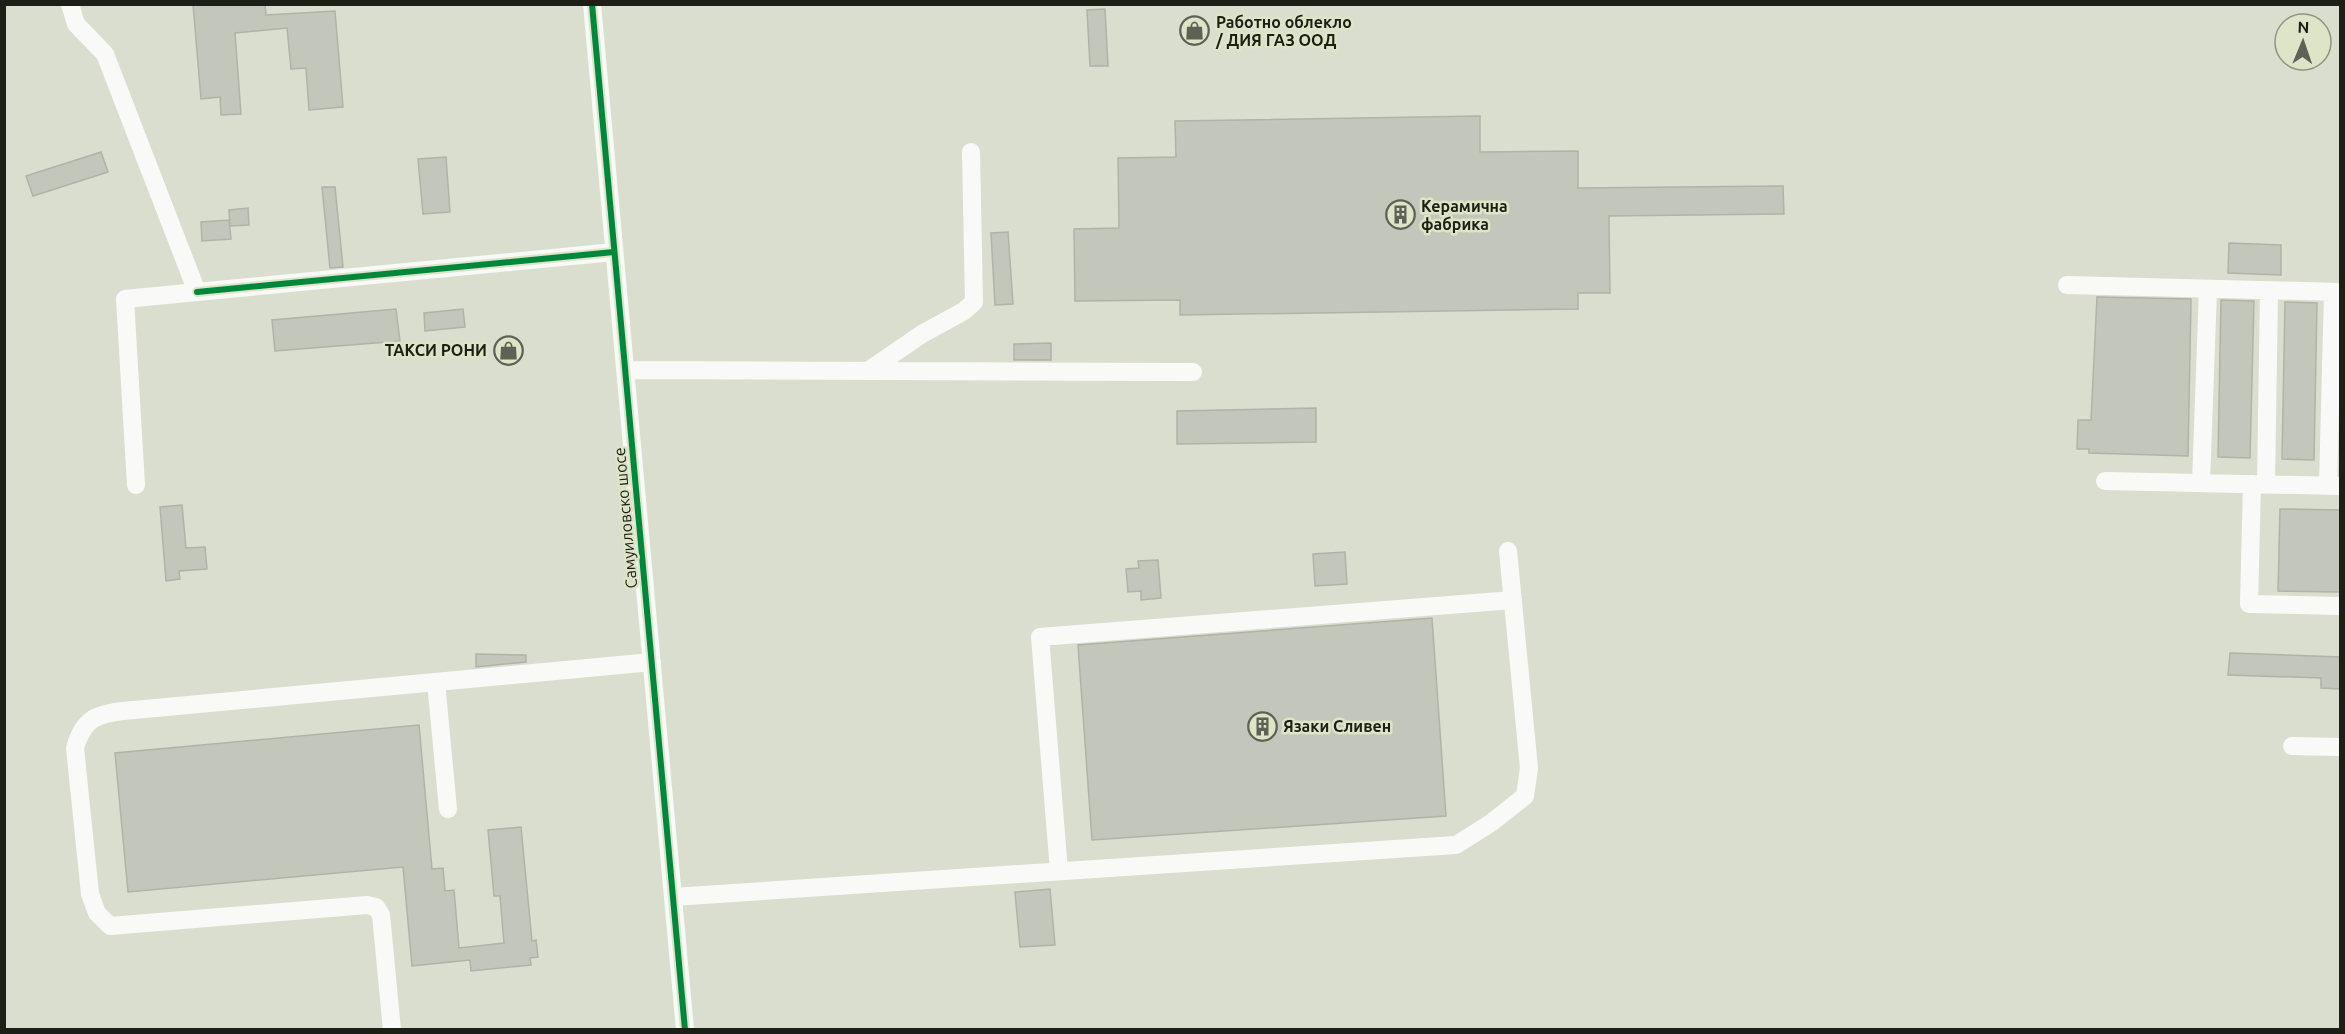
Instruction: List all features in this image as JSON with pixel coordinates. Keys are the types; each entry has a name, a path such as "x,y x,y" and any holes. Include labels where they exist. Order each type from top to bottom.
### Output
{"street":[{"path":"70,4 76,24 105,54 197,292"},
{"name":"Самуиловско шосе","path":"592,4 685,1029"},
{"path":"868,371 922,334 964,311 974,302 971,152"},
{"path":"136,485 125,299 614,252"},
{"path":"2067,285 2337,292 2334,485 2105,481"},
{"path":"2201,483 2208,289"},
{"path":"2270,291 2259,484 2249,604 2340,606"},
{"path":"625,370 1193,372"},
{"path":"673,897 1456,845 1491,823 1525,796 1529,768 1508,551"},
{"path":"1059,871 1040,637 1513,600"},
{"path":"392,1029 381,915 376,907 367,905 110,926 97,913 90,894 75,748 80,731 89,721 104,713 652,662"},
{"path":"436,682 447,809"},
{"path":"2292,746 2340,747"}],"building":[{"path":"193,4 265,4 266,15 335,11 343,107 309,110 306,68 291,69 287,28 235,33 241,114 221,115 220,97 201,99"},
{"path":"1105,9 1108,66 1090,66 1087,10"},
{"name":"Керамична фабрика","path":"1480,116 1480,152 1578,151 1578,188 1783,186 1784,214 1609,216 1610,293 1578,293 1578,309 1180,315 1180,300 1075,301 1074,229 1119,228 1118,158 1176,157 1175,121"},
{"path":"101,152 108,172 33,196 26,176"},
{"path":"446,157 450,212 423,214 418,159"},
{"path":"322,187 335,187 343,267 330,268"},
{"path":"248,208 249,225 230,226 229,210"},
{"path":"229,220 231,239 202,241 201,222"},
{"path":"1008,232 1013,304 995,305 991,233"},
{"path":"2229,243 2281,245 2281,275 2228,273"},
{"path":"2097,297 2191,299 2188,456 2089,453 2089,449 2077,449 2078,420 2091,420"},
{"path":"2221,300 2254,301 2250,458 2218,457"},
{"path":"2285,302 2317,303 2314,460 2282,459"},
{"path":"396,309 400,341 275,351 272,320"},
{"path":"463,309 465,327 425,331 424,313"},
{"path":"1051,343 1051,360 1014,360 1014,344"},
{"path":"1316,408 1316,442 1177,444 1177,411"},
{"path":"182,505 186,548 205,547 207,569 179,571 180,579 166,581 160,507"},
{"path":"2280,509 2340,510 2340,592 2278,591"},
{"path":"1345,552 1347,584 1315,586 1313,554"},
{"path":"1158,560 1161,598 1141,600 1141,591 1128,592 1126,569 1139,568 1138,561"},
{"name":"Язаки Сливен","path":"1432,618 1446,816 1092,840 1078,645"},
{"path":"2230,653 2340,657 2340,689 2321,688 2321,678 2228,675"},
{"path":"476,654 526,655 526,662 476,667"},
{"path":"419,725 432,869 443,868 445,891 454,890 459,948 504,943 500,896 494,896 488,830 521,827 532,941 536,940 538,957 530,958 531,965 471,971 470,960 412,966 403,867 128,892 115,753"},
{"path":"1050,889 1055,945 1020,947 1015,892"}],"cycle path":[{"path":"592,4 685,1030"},
{"path":"197,292 614,252"}],"place":[{"name":"Работно облекло / ДИЯ ГАЗ ООД","path":"1195,31"},
{"name":"Керамична фабрика","path":"1400,215"},
{"name":"ТАКСИ РОНИ","path":"508,350"},
{"name":"Язаки Сливен","path":"1262,726"}]}
